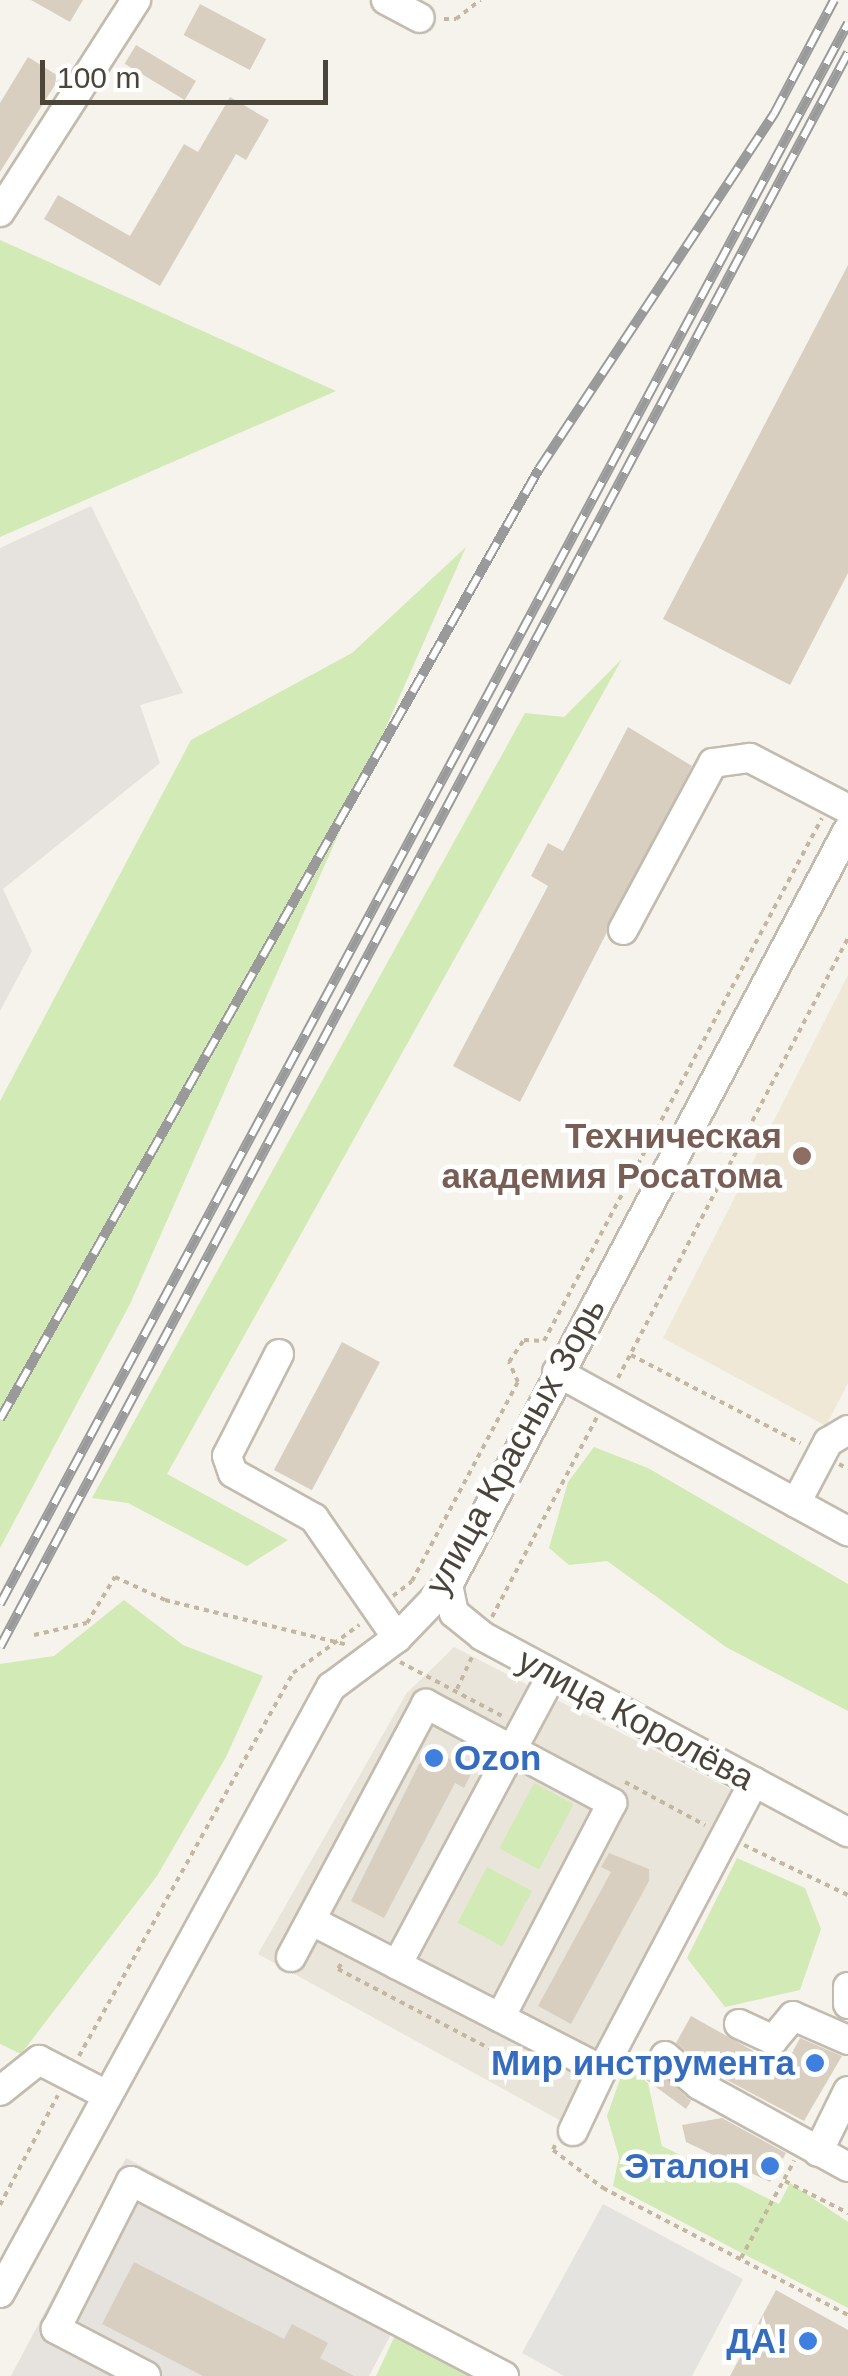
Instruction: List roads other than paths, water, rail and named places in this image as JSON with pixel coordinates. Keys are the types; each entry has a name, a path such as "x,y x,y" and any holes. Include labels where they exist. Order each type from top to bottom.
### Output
{"street":[{"path":"0,212 136,0"},
{"path":"386,0 420,18"},
{"path":"623,930 713,763 750,758 839,805"},
{"name":"улица Красных Зорь","path":"0,2294 331,1687 397,1638 448,1585 557,1372 848,830"},
{"path":"279,1354 227,1456 233,1473 314,1518 397,1638"},
{"path":"557,1372 605,1402 848,1531"},
{"path":"796,1503 828,1442 848,1430"},
{"name":"улица Королёва","path":"448,1585 454,1613 482,1636 848,1832"},
{"path":"397,1965 551,1676"},
{"path":"291,1957 426,1704 612,1804 500,2018"},
{"path":"567,2132 754,1782"},
{"path":"312,1922 602,2070"},
{"path":"848,1988 848,2004"},
{"path":"739,2024 773,2040 793,2016 848,2040"},
{"path":"665,2056 700,2085 848,2166"},
{"path":"0,2092 39,2060 106,2094"},
{"path":"811,2148 848,2091"},
{"path":"146,2376 56,2329 131,2181 504,2376"}],"railway":[{"path":"0,1419 539,469 774,114 834,0"},
{"path":"0,1604 848,23"},
{"path":"0,1647 848,53"}],"place":[{"name":"Техническая академия Росатома","path":"802,1156"},
{"name":"Ozon","path":"434,1758"},
{"name":"Мир инструмента","path":"815,2063"},
{"name":"Эталон","path":"770,2166"},
{"name":"ДА!","path":"808,2341"}]}
